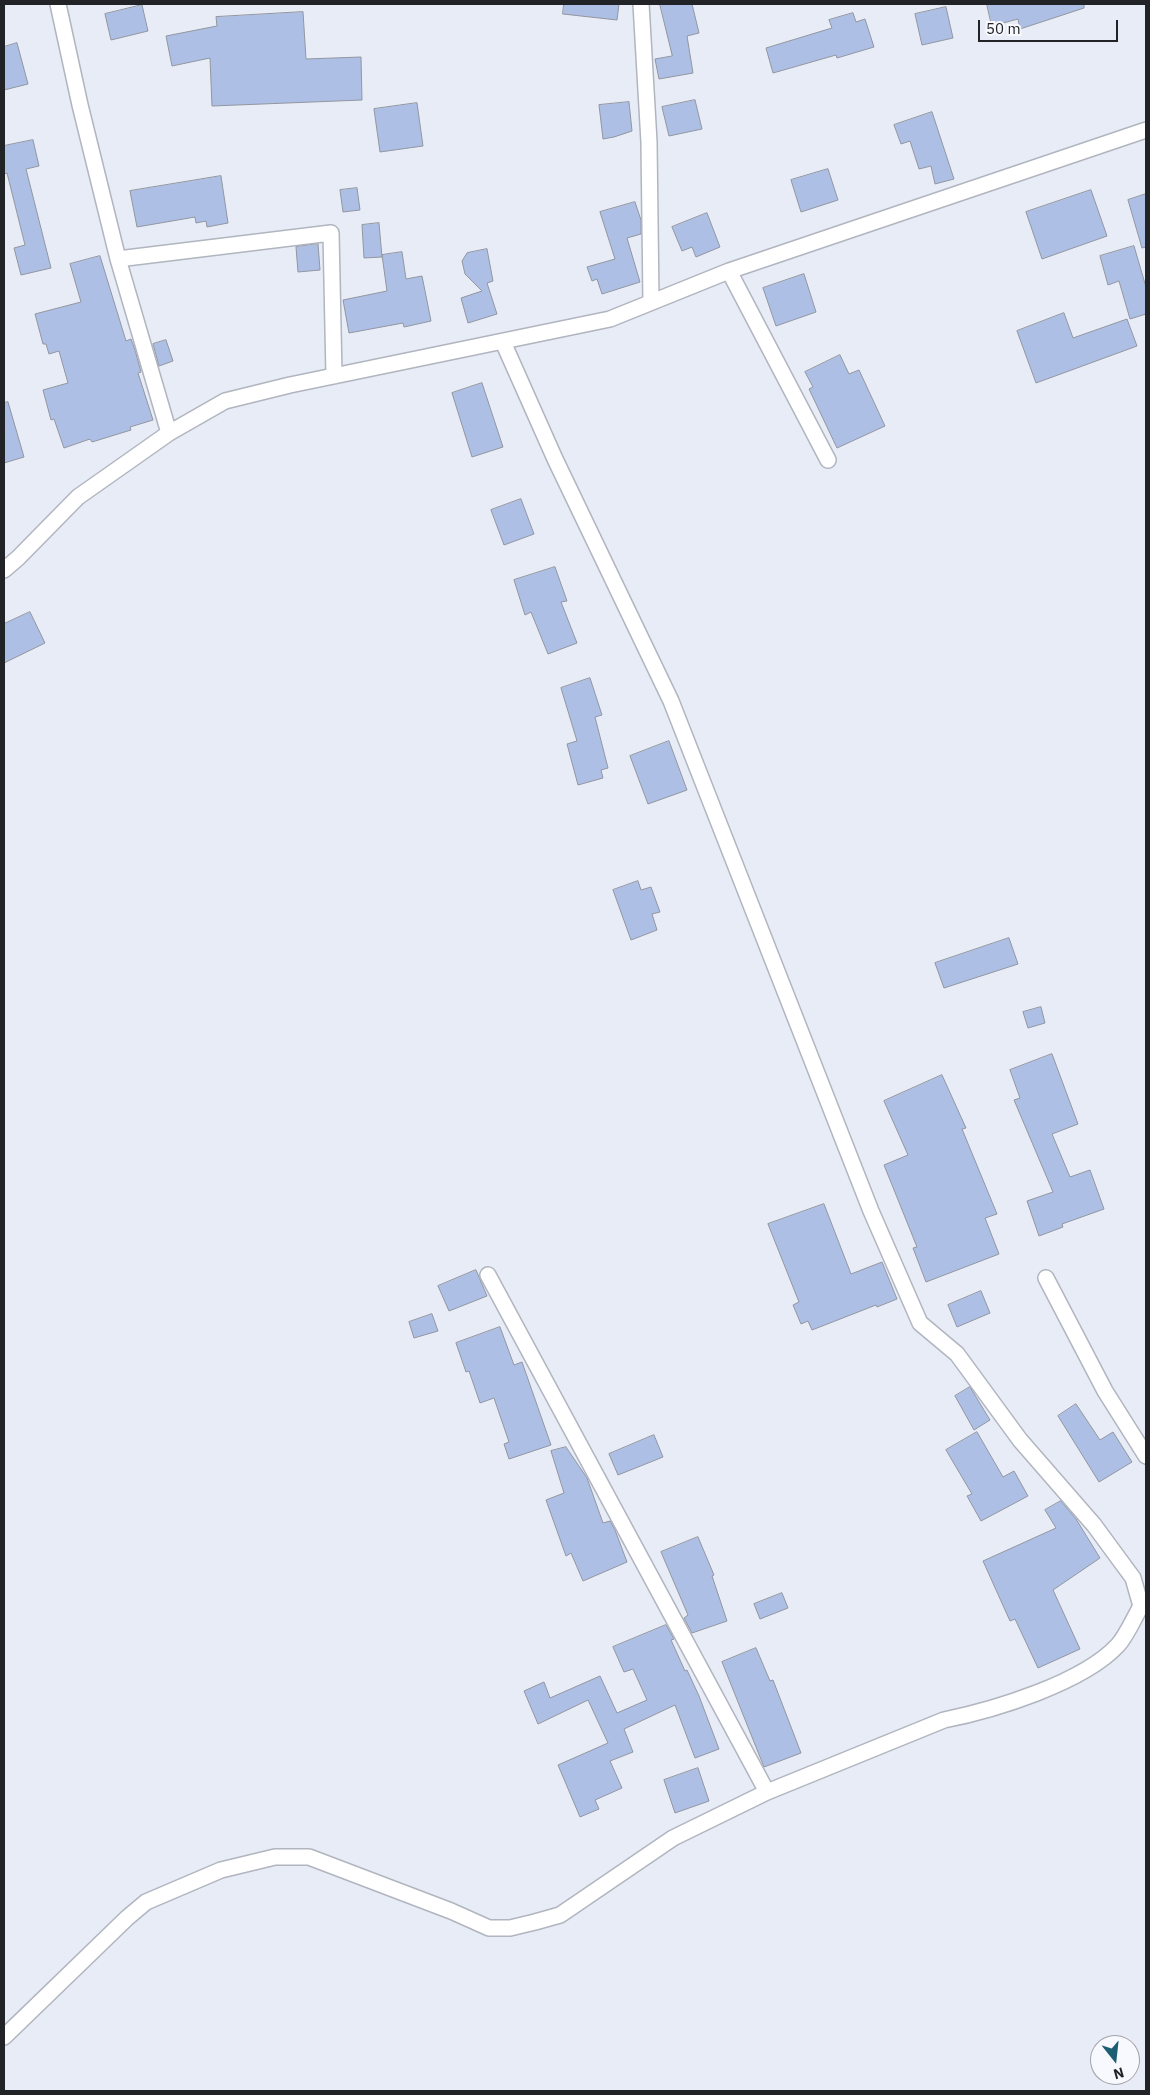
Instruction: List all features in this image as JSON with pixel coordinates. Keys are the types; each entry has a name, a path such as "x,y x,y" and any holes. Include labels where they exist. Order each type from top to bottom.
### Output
{"street":[{"path":"58,4 80,105 118,259 169,433"},
{"path":"642,4 649,142 651,302"},
{"path":"4,570 78,497 169,433 225,401 334,376 610,319 729,271 1146,130"},
{"path":"118,259 331,233 334,376"},
{"path":"729,271 828,460"},
{"path":"4,2037 146,1902 221,1870 275,1857 308,1857 451,1911 488,1928 510,1928 560,1915 673,1838 767,1792 944,1720 971,1714 1047,1688 1094,1665 1119,1645 1144,1603 1133,1578 1094,1525 1020,1440 957,1354 920,1323 871,1211 670,701 555,459 503,342"},
{"path":"488,1275 767,1792"},
{"path":"1046,1278 1105,1391 1146,1456"}],"building":[{"path":"564,4 619,4 617,20 563,14"},
{"path":"660,4 692,4 699,33 687,36 693,73 659,79 655,59 672,56"},
{"path":"987,4 1084,4 1084,8 1020,29 1018,19 992,26"},
{"path":"142,5 148,31 111,40 105,14"},
{"path":"946,7 953,38 922,45 915,14"},
{"path":"303,12 306,59 361,57 362,100 212,106 210,58 172,66 166,36 217,26 216,17"},
{"path":"853,13 856,22 865,19 874,47 837,58 836,55 773,73 766,48 832,28 829,20"},
{"path":"17,43 28,84 4,90 4,47"},
{"path":"695,100 702,129 669,136 662,107"},
{"path":"629,102 632,131 603,139 599,105"},
{"path":"417,103 423,146 380,152 374,109"},
{"path":"932,112 954,179 935,184 931,166 919,169 910,141 901,144 894,125"},
{"path":"33,140 39,166 26,169 51,268 21,275 14,248 25,245 7,173 4,174 4,146"},
{"path":"828,169 838,200 801,212 791,180"},
{"path":"221,176 228,223 207,227 206,221 196,223 195,217 137,227 130,191"},
{"path":"357,188 360,210 343,212 340,190"},
{"path":"1091,190 1107,236 1042,259 1026,212"},
{"path":"1146,194 1146,247 1142,248 1128,200"},
{"path":"635,202 641,220 641,234 627,238 640,282 602,294 597,279 592,281 587,267 615,259 600,212"},
{"path":"707,213 720,247 696,257 692,247 682,251 672,227"},
{"path":"379,223 382,257 364,258 362,225"},
{"path":"318,244 320,270 298,272 296,247"},
{"path":"1134,246 1146,287 1146,314 1130,319 1119,281 1108,285 1100,256"},
{"path":"487,249 493,281 487,283 497,314 468,323 461,298 482,291 465,274 462,261 467,253"},
{"path":"402,252 406,279 422,276 431,321 404,327 403,323 349,333 343,300 387,291 382,255"},
{"path":"100,256 126,341 131,339 135,350 141,372 138,373 153,420 130,427 131,430 92,442 90,439 64,448 54,419 51,420 43,390 68,383 59,351 49,354 46,344 43,344 35,314 81,302 70,264"},
{"path":"804,274 816,312 776,326 763,288"},
{"path":"1064,313 1073,338 1127,319 1137,346 1036,383 1017,331"},
{"path":"166,340 173,361 159,366 153,344"},
{"path":"840,355 849,374 859,370 885,426 837,448 809,389 813,387 805,372"},
{"path":"482,383 503,447 472,457 452,393"},
{"path":"8,402 24,457 4,463 4,403"},
{"path":"521,499 534,534 504,545 491,510"},
{"path":"555,567 567,601 561,602 577,643 548,654 531,612 525,615 514,580"},
{"path":"30,612 45,643 4,663 4,624"},
{"path":"590,678 602,715 595,717 608,768 601,770 603,778 578,785 567,744 577,741 561,688"},
{"path":"669,741 687,790 648,804 630,756"},
{"path":"638,881 641,890 651,887 660,912 652,914 657,930 631,940 613,890"},
{"path":"1009,938 1018,964 944,988 935,963"},
{"path":"1041,1007 1045,1023 1028,1028 1023,1012"},
{"path":"1052,1054 1078,1124 1052,1134 1070,1177 1090,1170 1104,1209 1062,1224 1063,1227 1039,1236 1027,1201 1053,1192 1014,1100 1020,1098 1010,1070"},
{"path":"942,1075 966,1128 962,1129 997,1214 985,1218 999,1254 926,1282 913,1248 917,1247 884,1165 908,1155 884,1101"},
{"path":"824,1204 851,1274 882,1262 897,1299 877,1307 876,1305 812,1330 808,1321 801,1324 793,1305 799,1302 768,1224"},
{"path":"476,1270 487,1296 449,1311 438,1286"},
{"path":"981,1291 990,1313 957,1327 948,1305"},
{"path":"432,1314 438,1331 414,1338 409,1322"},
{"path":"500,1327 514,1365 522,1362 551,1445 509,1459 504,1444 509,1442 494,1398 480,1403 469,1371 466,1372 456,1343"},
{"path":"970,1387 990,1420 974,1430 955,1396"},
{"path":"1076,1404 1100,1440 1113,1432 1132,1462 1099,1482 1058,1416"},
{"path":"977,1432 1003,1477 1014,1471 1028,1496 981,1521 967,1496 972,1494 946,1450"},
{"path":"654,1435 663,1457 618,1475 609,1454"},
{"path":"566,1447 587,1478 603,1523 610,1521 615,1530 627,1562 583,1581 571,1553 566,1556 546,1500 564,1493 551,1451"},
{"path":"1061,1501 1076,1519 1100,1558 1053,1590 1080,1649 1038,1668 1015,1619 1010,1621 983,1561 1056,1528 1045,1510"},
{"path":"698,1537 714,1575 712,1576 727,1621 692,1633 684,1618 688,1615 661,1552"},
{"path":"782,1593 788,1608 760,1619 754,1604"},
{"path":"666,1625 674,1639 671,1640 685,1671 687,1670 699,1696 719,1749 695,1758 675,1705 624,1729 633,1752 610,1761 622,1788 595,1800 599,1809 580,1817 558,1765 608,1743 588,1700 538,1724 524,1691 544,1682 550,1698 600,1676 617,1713 647,1700 633,1669 624,1672 613,1647"},
{"path":"756,1648 770,1681 773,1680 801,1753 764,1767 722,1662"},
{"path":"698,1768 709,1801 675,1813 664,1780"}]}
